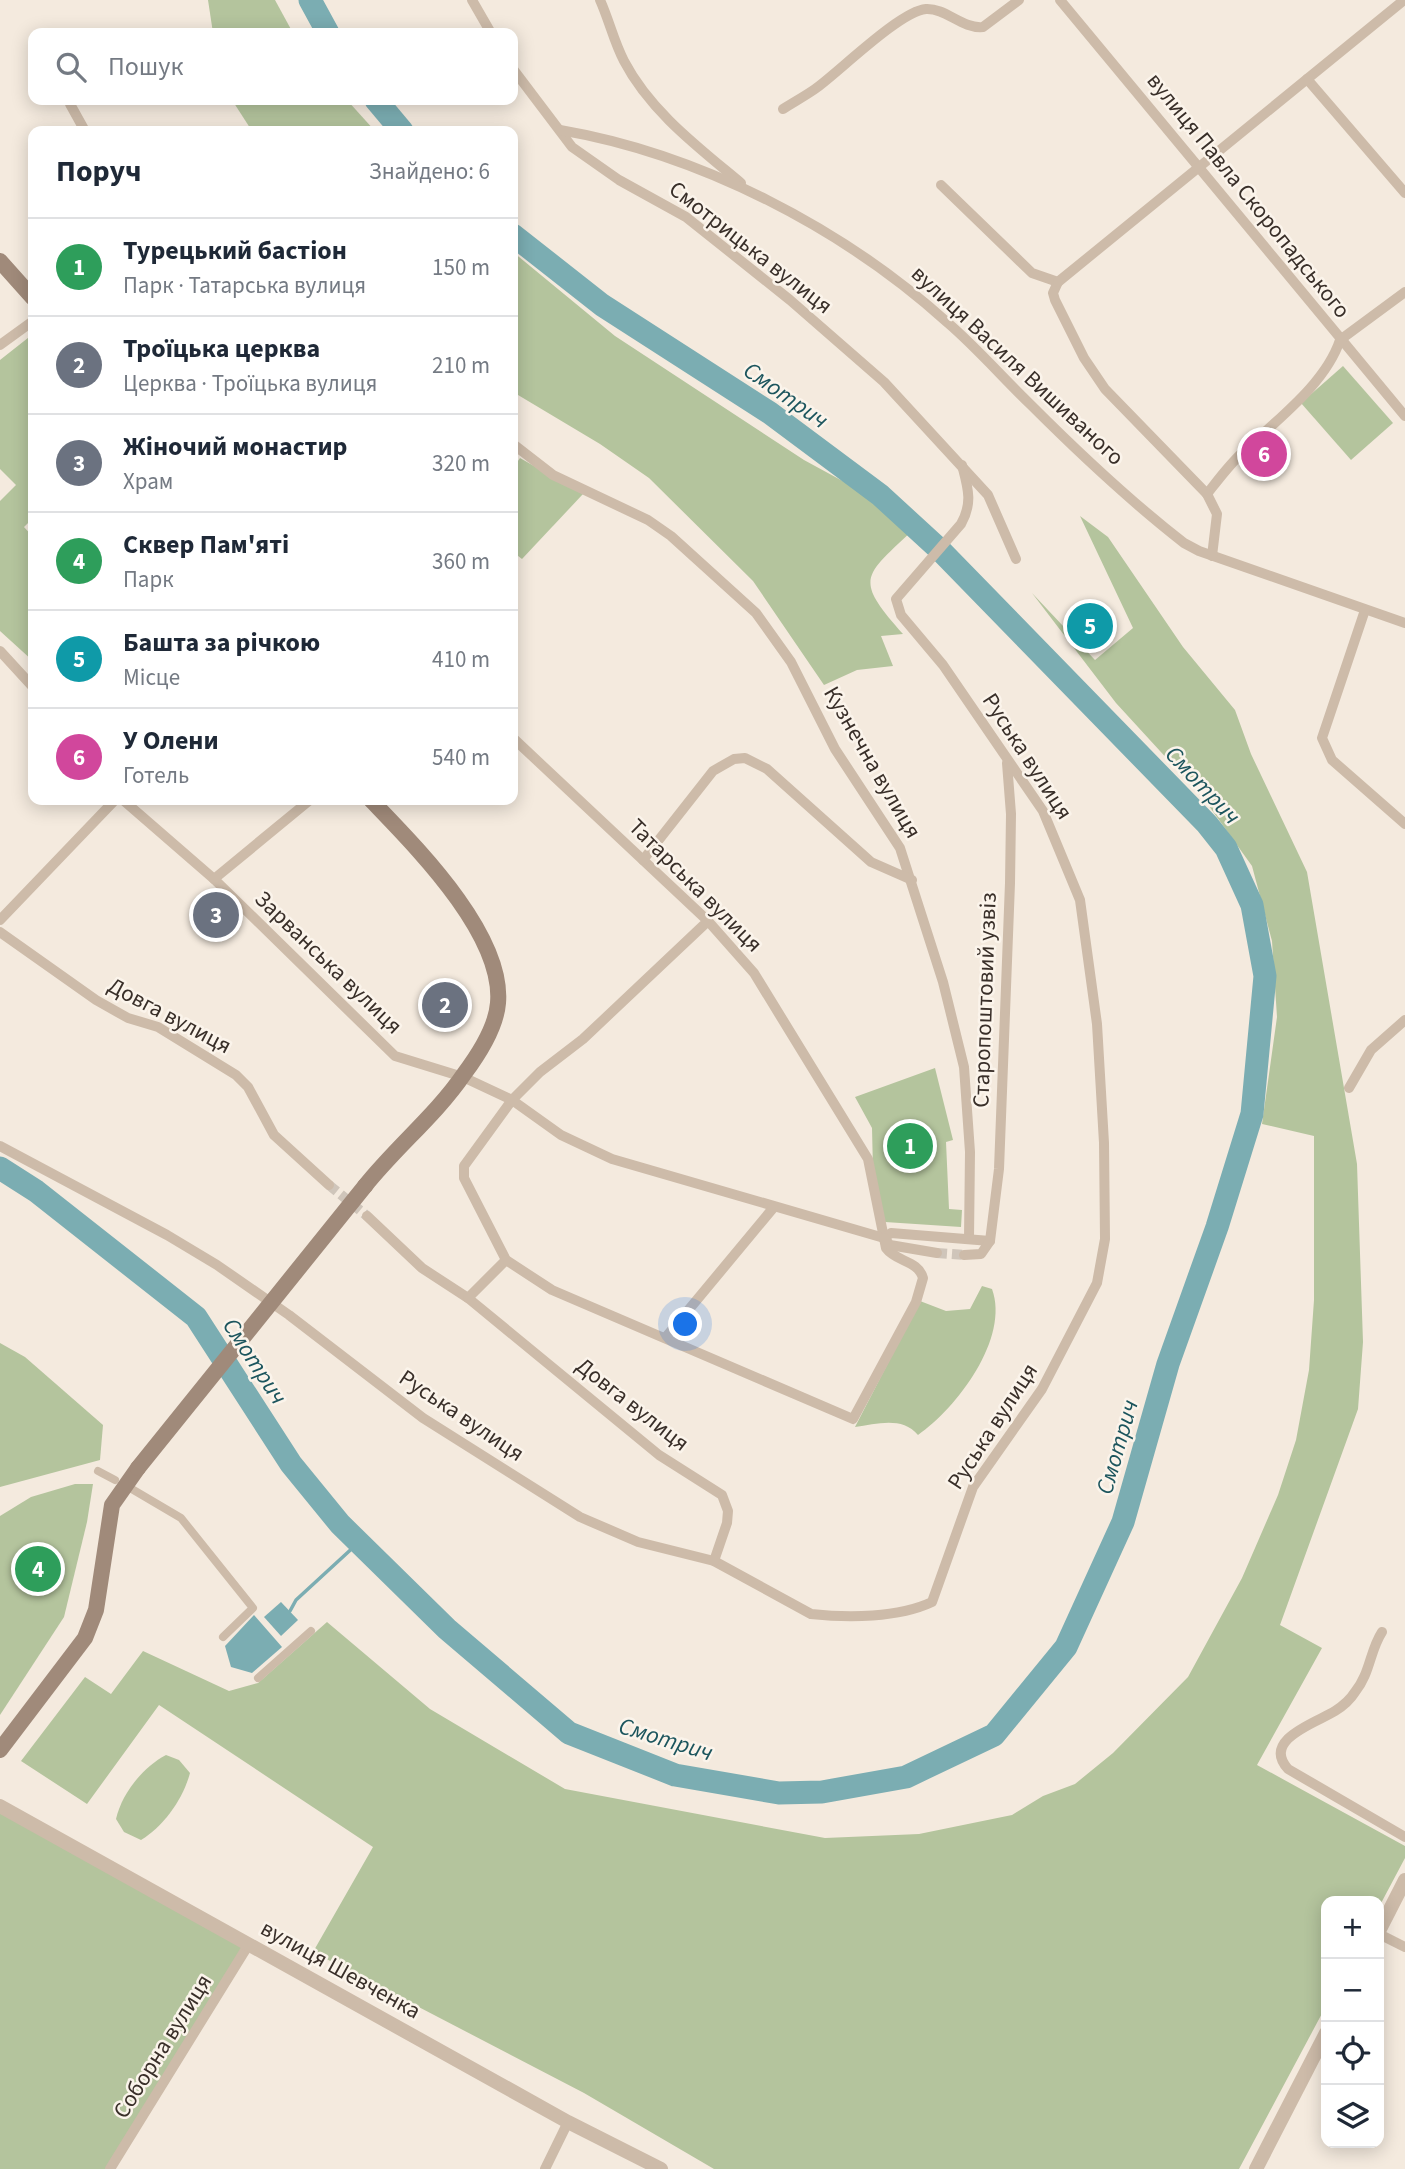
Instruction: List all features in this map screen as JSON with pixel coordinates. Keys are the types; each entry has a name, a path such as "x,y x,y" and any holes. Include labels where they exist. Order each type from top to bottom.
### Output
{"main road":[{"path":"1,259 28,292"},
{"path":"0,1750 85,1638 96,1610 112,1505 120,1482 138,1468 365,1186 463,1077 487,1039 498,1002 492,959 467,913 431,864 376,805"}],"street":[{"path":"472,0 488,28"},
{"path":"600,0 624,61 646,93 675,125 754,194"},
{"path":"783,109 815,89 899,22 919,10 934,10 964,24 983,27 1019,0"},
{"name":"вулиця Павла Скоропадського","path":"1060,0 1405,416"},
{"path":"1212,556 1217,514 1207,494 1092,371 1055,300 1054,293 1058,282 1404,0"},
{"name":"Смотрицька вулиця","path":"518,75 572,147 590,161 686,217 790,300 884,382 988,495 1016,559"},
{"path":"1307,79 1405,193"},
{"path":"71,105 82,126"},
{"name":"вулиця Василя Вишиваного","path":"560,130 617,141 641,152 692,164 754,194 855,250 948,322 1034,408 1184,543 1212,556 1405,623"},
{"path":"941,185 1032,273 1058,282"},
{"path":"1207,494 1236,459 1293,407 1336,352 1340,340 1405,292"},
{"path":"0,345 28,325"},
{"name":"Кузнечна вулиця","path":"518,448 553,475 648,520 671,536 756,613 791,662 835,749 897,842 912,880 943,982 964,1067 970,1152 969,1238"},
{"name":"Руська вулиця","path":"0,1146 167,1234 227,1271 423,1418 580,1517 638,1542 714,1561 811,1615 914,1611 932,1602 969,1495 1042,1389 1097,1283 1105,1227 1102,1081 1080,900 1043,811 943,665 901,615 896,599 961,524 968,512 970,497 962,465"},
{"path":"1365,610 1322,738 1332,760 1405,824"},
{"path":"0,651 28,682"},
{"name":"Татарська вулиця","path":"518,743 708,921 754,973 868,1158 884,1238"},
{"path":"643,860 713,771 734,759 745,758 767,769 871,862 912,880"},
{"name":"Старопоштовий узвіз","path":"990,1241 999,1169 1010,883 1011,814 1007,760"},
{"path":"0,920 110,805"},
{"name":"Зарванська вулиця","path":"130,805 214,879 395,1056 463,1077 512,1100 561,1135 612,1159 884,1238 890,1245 937,1254"},
{"path":"214,879 304,805"},
{"path":"708,921 583,1039 540,1072 512,1100 464,1166 464,1178 506,1260 552,1290 853,1419 916,1302 923,1278 916,1267 889,1253 884,1238 891,1233 906,1232 990,1241 981,1254 964,1255"},
{"name":"Довга вулиця","path":"0,932 96,1000 128,1018 158,1027 236,1074 248,1087 274,1135 329,1185"},
{"path":"1349,1088 1371,1050 1405,1020"},
{"path":"666,1337 774,1207"},
{"name":"Довга вулиця","path":"367,1216 422,1268 468,1298 659,1455 722,1495 728,1511 727,1523 714,1561"},
{"path":"468,1298 506,1260"},
{"path":"98,1471 181,1518 253,1608 223,1637"},
{"path":"258,1678 311,1631"},
{"path":"1382,1632 1376,1642 1367,1674 1353,1695 1334,1712 1298,1730 1286,1742 1281,1754 1288,1769 1405,1837"},
{"name":"вулиця Шевченка","path":"0,1806 568,2122 661,2169"},
{"path":"1384,1922 1405,1880"},
{"path":"1384,1935 1405,1947"},
{"name":"Соборна вулиця","path":"110,2169 249,1944"},
{"path":"1256,2169 1321,2043"},
{"path":"545,2169 568,2122"}],"green space":[{"path":"208,0 275,0 290,28 212,28"},
{"path":"235,105 352,105 370,126 249,126"},
{"path":"518,256 615,336 804,460 872,497 912,531 883,559 871,579 871,589 877,601 903,634 881,636 893,666 857,670 824,685 753,581 649,478 600,444 518,395"},
{"path":"28,338 28,523 24,527 28,531 28,656 0,631 0,501 16,485 0,469 0,360"},
{"path":"1343,366 1393,423 1351,460 1301,403"},
{"path":"520,458 583,494 522,559 518,556"},
{"path":"1080,516 1108,537 1183,647 1235,710 1251,754 1307,872 1357,1164 1363,1342 1358,1409 1280,1625 1322,1648 1257,1765 1405,1846 1405,1858 1384,1898 1321,1896 1321,2015 1239,2169 714,2169 584,2093 313,1952 373,1847 159,1705 87,1804 21,1761 85,1677 111,1694 143,1651 229,1691 258,1683 327,1622 430,1709 565,1789 825,1838 919,1834 1012,1815 1043,1796 1075,1784 1113,1753 1188,1677 1242,1578 1278,1495 1296,1440 1309,1370 1314,1300 1314,1136 1262,1124 1277,1017 1272,941 1252,866 1204,799 1116,703 1032,593 1095,660 1133,628"},
{"path":"935,1068 953,1140 946,1142 949,1209 962,1210 961,1227 885,1222 874,1213 872,1128 855,1097"},
{"path":"982,1286 992,1289 996,1308 994,1329 976,1370 949,1408 918,1435 912,1429 897,1423 855,1427 920,1301 946,1311 970,1309"},
{"path":"0,1343 25,1357 103,1425 100,1460 0,1487"},
{"path":"75,1484 93,1484 87,1522 64,1617 0,1715 0,1516 31,1497"},
{"path":"166,1755 179,1760 190,1773 183,1792 171,1811 141,1840 124,1832 116,1819 128,1790 149,1766"},
{"path":"0,1806 249,1944 110,2169 0,2169"}],"water":[{"path":"281,1602 298,1620 281,1636 264,1617"},
{"path":"254,1615 282,1647 252,1673 231,1667 225,1646"}],"waterway":[{"name":"Смотрич","path":"310,0 325,28"},
{"name":"Смотрич","path":"380,105 398,126"},
{"name":"Смотрич","path":"0,1168 36,1191 196,1317 291,1464 340,1524 447,1629 569,1733 675,1775 779,1793 822,1792 906,1777 994,1735 1066,1647 1123,1522 1168,1364 1217,1227 1252,1114 1265,976 1252,905 1226,848 1207,824 940,550 880,495 770,413 602,305 518,239"},
{"path":"290,1611 296,1600 358,1543"}],"tunnel":[{"path":"329,1185 367,1216"},
{"path":"937,1253 964,1255"}],"place":[{"name":"У Олени","path":"1264,454"},
{"name":"Башта за річкою","path":"1090,626"},
{"name":"Жіночий монастир","path":"216,915"},
{"name":"Троїцька церква","path":"445,1005"},
{"name":"Турецький бастіон","path":"910,1146"},
{"name":"Сквер Пам'яті","path":"38,1569"}]}
